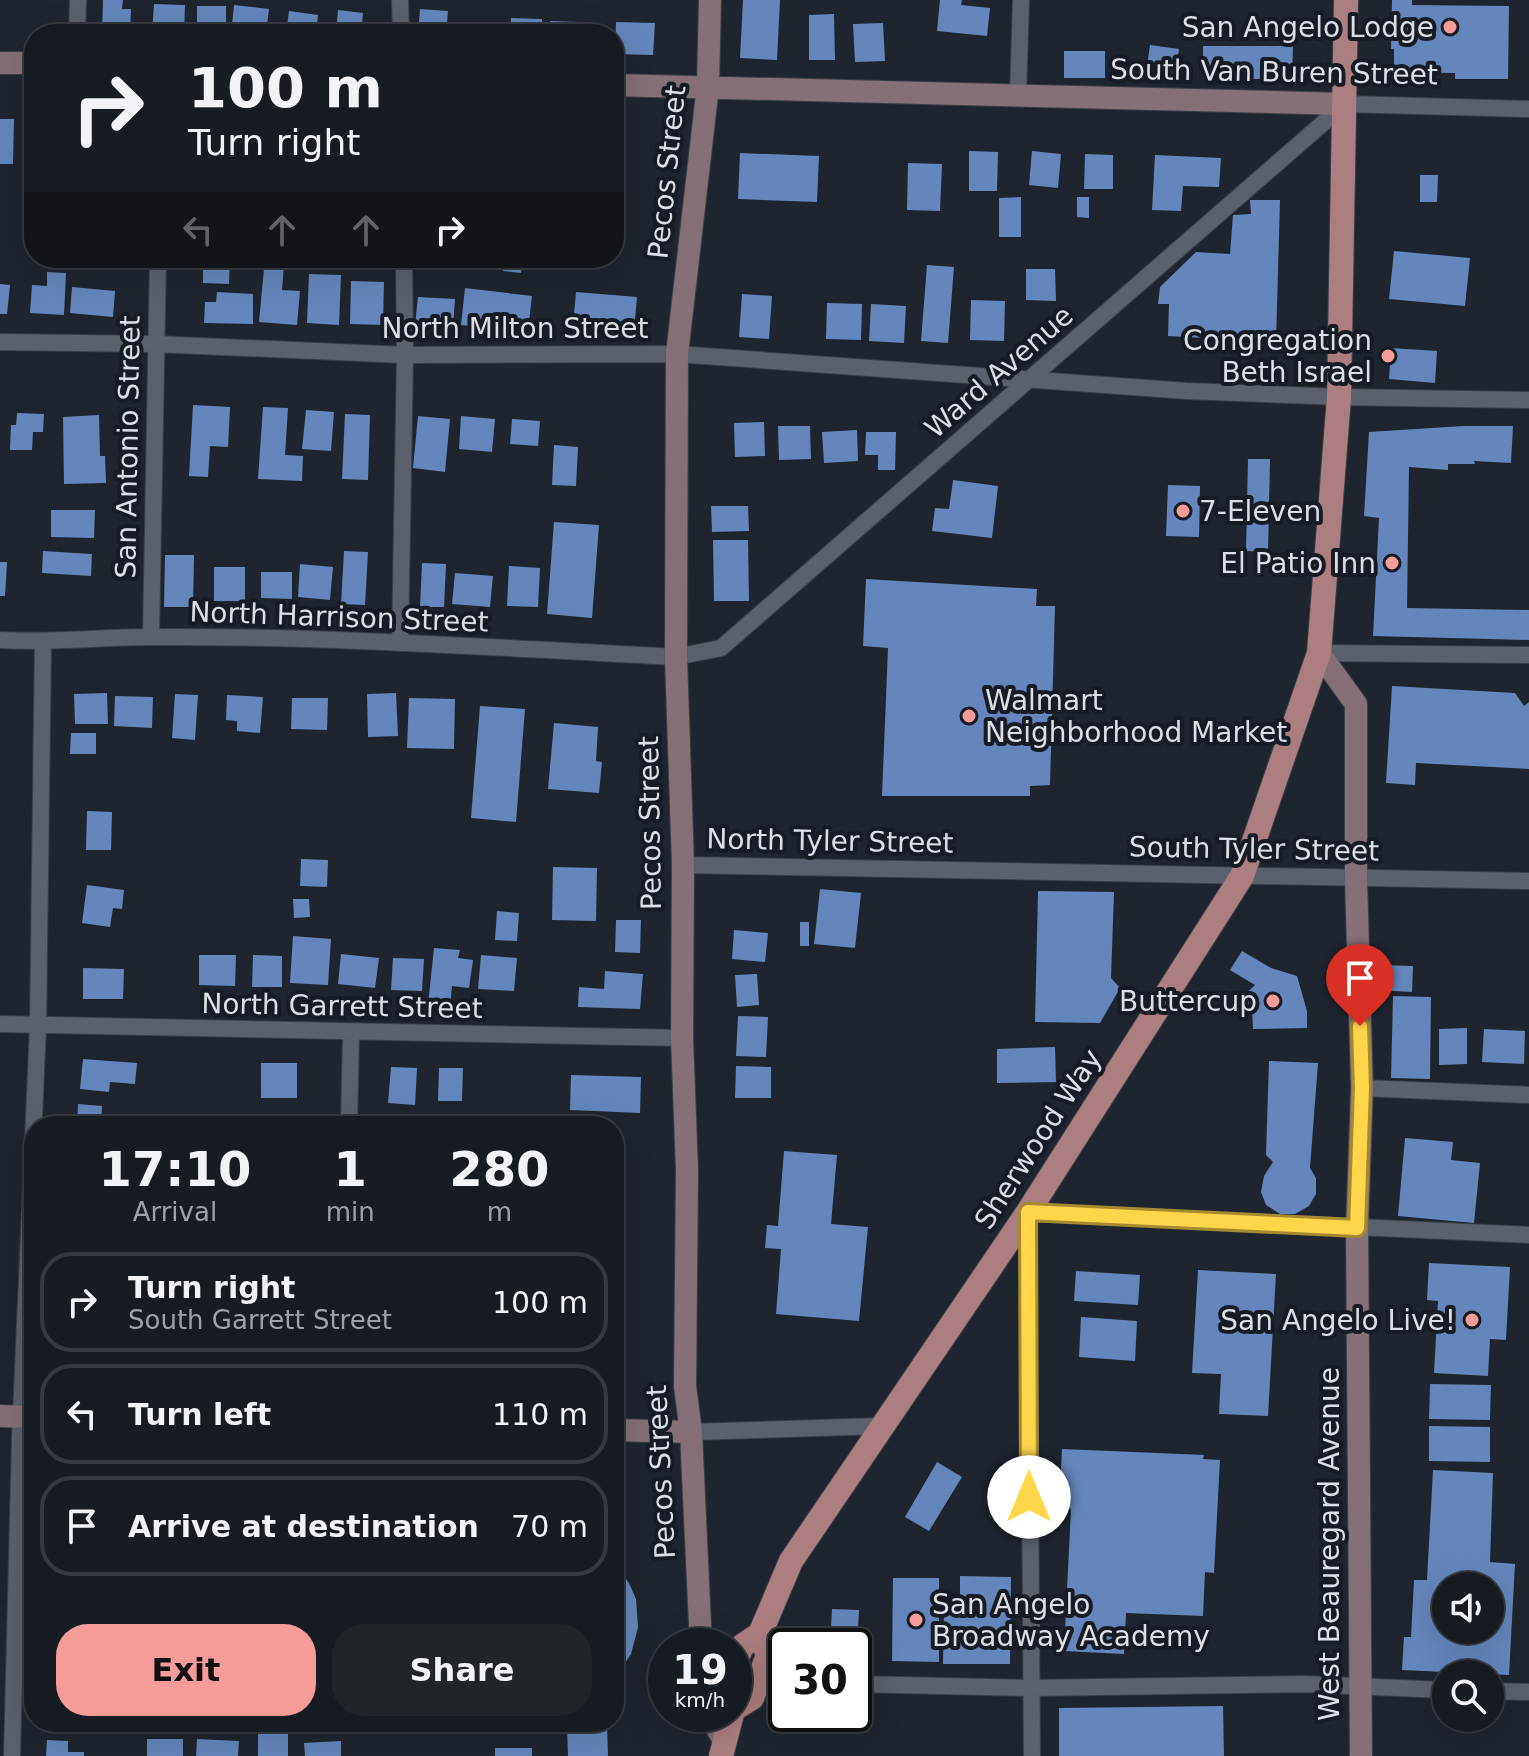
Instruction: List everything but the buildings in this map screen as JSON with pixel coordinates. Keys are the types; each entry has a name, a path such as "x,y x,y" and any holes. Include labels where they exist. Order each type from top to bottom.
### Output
{"main road":[{"path":"1319,653 1339,397 1346,0"},
{"name":"Sherwood Way","path":"752,1639 760,1634 791,1561 1028,1212 1242,876 1319,653"},
{"name":"Sherwood Way","path":"760,1634 768,1655 760,1675"},
{"path":"752,1698 760,1675"}],"street":[{"path":"77,24 78,0"},
{"path":"400,0 401,24"},
{"name":"Pecos Street","path":"700,1628 691,1432 685,1386 687,1170 682,1038 683,865 676,657 677,354 708,86 710,0"},
{"path":"1018,96 1021,0"},
{"path":"0,63 24,63"},
{"name":"South Van Buren Street","path":"624,85 1529,109"},
{"name":"Ward Avenue","path":"676,657 721,648 1345,104"},
{"name":"San Antonio Street","path":"151,637 158,268"},
{"path":"400,643 404,268"},
{"name":"North Milton Street","path":"0,342 155,344 405,355 677,354 1028,381 1339,397 1529,400"},
{"name":"North Harrison Street","path":"0,640 43,642 151,637 400,643 676,657"},
{"path":"33,1116 38,1025 43,642"},
{"path":"1319,653 1529,655"},
{"name":"West Beauregard Avenue","path":"1319,653 1356,704 1356,878 1362,1088 1357,1228 1361,1756"},
{"name":"North Tyler Street","path":"683,865 977,869"},
{"name":"South Tyler Street","path":"977,869 1529,881"},
{"name":"North Garrett Street","path":"0,1024 682,1038"},
{"path":"349,1116 351,1033"},
{"path":"1362,1088 1529,1095"},
{"path":"1032,1756 1028,1212 1529,1235"},
{"path":"12,1756 18,1417 24,1299"},
{"path":"624,1430 691,1432 880,1426"},
{"path":"760,1675 768,1677"},
{"path":"872,1684 1030,1688 1304,1684 1432,1690"},
{"path":"1504,1691 1529,1692"}],"place":[{"name":"San Angelo Lodge","path":"1450,27"},
{"name":"Congregation Beth Israel","path":"1388,356"},
{"name":"7-Eleven","path":"1183,511"},
{"name":"El Patio Inn","path":"1392,563"},
{"name":"Walmart Neighborhood Market","path":"969,716"},
{"name":"Buttercup","path":"1273,1001"},
{"name":"San Angelo Live!","path":"1472,1320"},
{"name":"San Angelo Broadway Academy","path":"916,1620"}],"route":[{"path":"1029,1497 1028,1212 1357,1228 1362,1088 1360,1026"}]}
